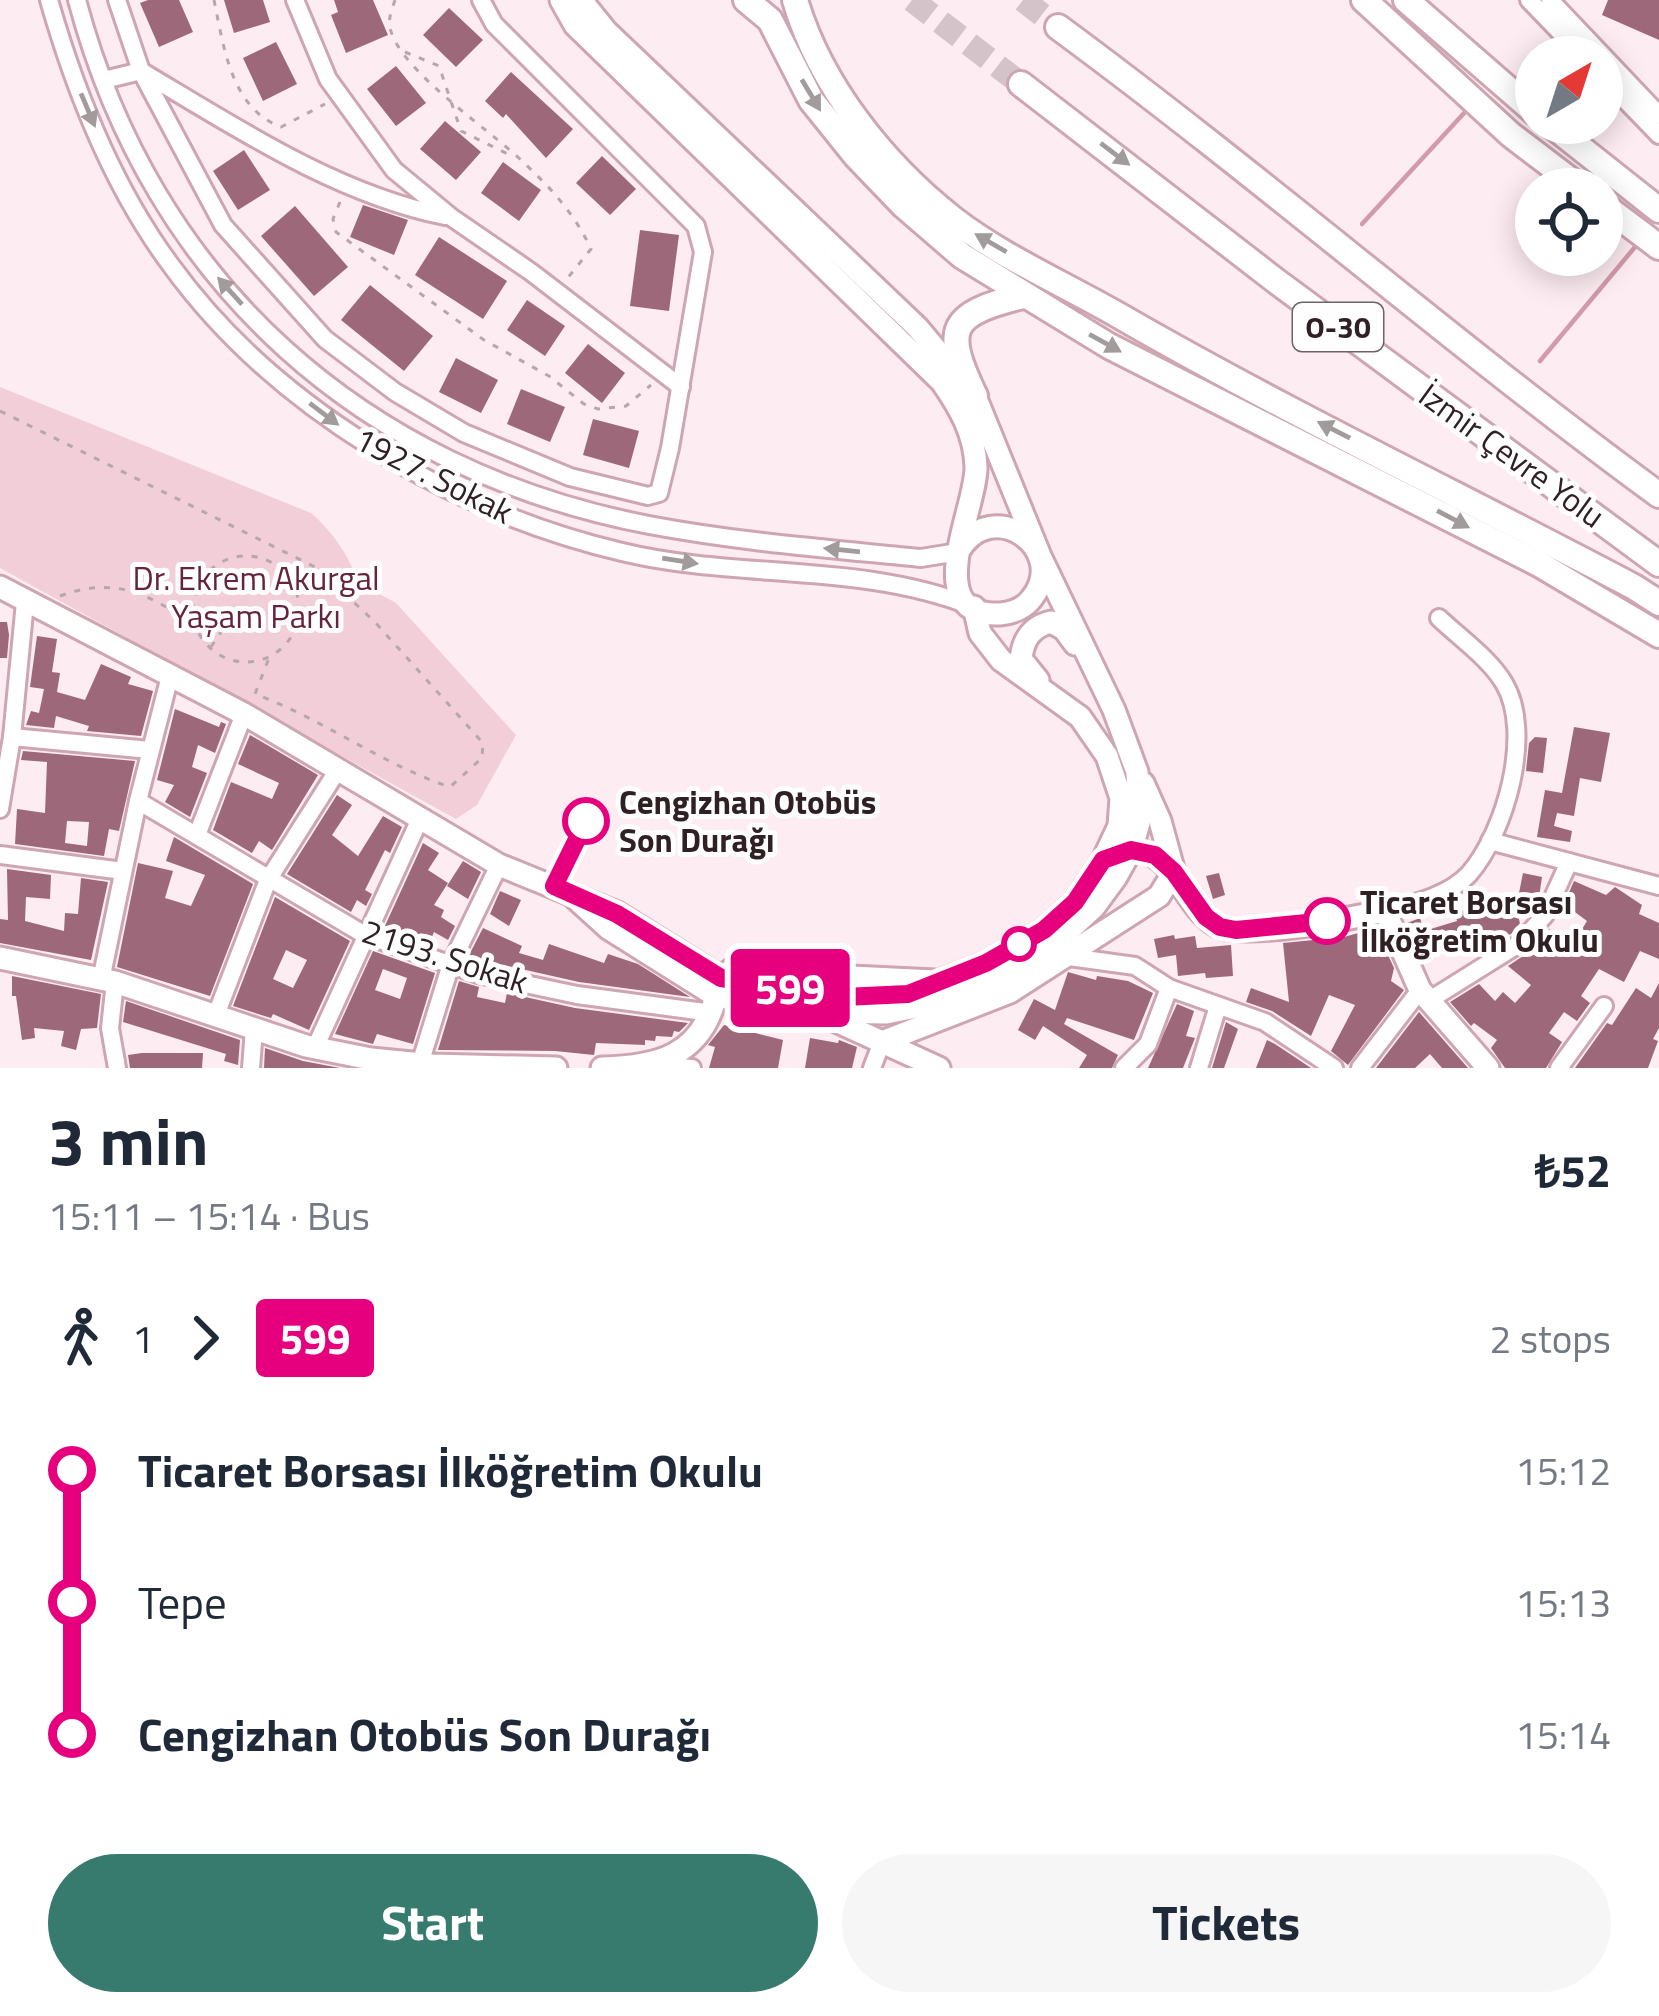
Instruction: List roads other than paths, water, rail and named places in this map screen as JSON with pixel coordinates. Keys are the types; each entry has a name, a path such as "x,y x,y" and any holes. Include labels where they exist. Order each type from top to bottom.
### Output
{"highway":[{"path":"746,0 770,20 812,100 856,156 962,256 1109,346 1539,564 1659,635"},
{"path":"795,0 823,67 850,111 895,166 952,219 1147,334 1659,603"},
{"path":"1364,0 1511,135 1554,168"},
{"path":"1406,0 1515,95"},
{"name":"İzmir Çevre Yolu","path":"1058,27 1176,113 1564,425 1659,495"},
{"name":"İzmir Çevre Yolu","path":"1021,84 1276,281 1659,564"},
{"path":"1576,144 1659,210"},
{"path":"1623,220 1659,247"},
{"path":"975,396 955,354 958,329 973,313 1023,296"}],"main road":[{"path":"561,0 575,25 942,382 963,413 976,469 958,552 954,575 958,589 974,607 993,614 1022,608 1040,585 1040,556 1023,534 996,526 970,536 958,552"},
{"path":"0,586 244,714 499,866 575,898 608,928 716,996 862,1015 950,1000 1111,924 1159,896 1174,872 1160,821 1040,556 975,396 917,327 606,32 580,0"},
{"path":"974,607 980,633 1001,660 1080,717"},
{"path":"602,1068 640,1067 690,1044 739,964 830,976 941,982 1044,930 1075,902 1103,860 1119,826 1121,798 1107,756 1080,717 1028,671 1023,646 1039,625 1051,622 1064,628 1094,668"},
{"path":"882,1042 1010,992 1059,948 1094,907 1131,850 1139,823 1138,772"},
{"path":"1103,860 1131,850 1155,855 1174,872 1206,917"},
{"path":"1139,908 1172,904 1236,930 1294,926 1385,910 1424,995 1488,1068"},
{"path":"0,958 108,981 374,1064 556,1068"},
{"path":"811,1010 930,1064"}],"street":[{"name":"1927. Sokak","path":"50,0 65,57 113,167 170,265 219,322 328,419 389,459 491,509 622,552 716,567 911,586 974,607"},
{"name":"1927. Sokak","path":"76,0 129,142 194,251 286,349 350,404 480,475 558,502 648,525 921,558 958,552"},
{"path":"117,0 142,71 223,225 325,338 395,392 446,423 570,477 648,496 659,493 703,252 696,226 494,23 481,0"},
{"path":"295,0 339,96 394,170 681,387"},
{"path":"1529,0 1564,36"},
{"path":"1550,0 1659,115"},
{"path":"104,80 142,71 241,130 350,184 451,217"},
{"path":"1623,98 1659,135"},
{"path":"0,809 32,605"},
{"path":"1385,910 1425,901 1467,877 1490,842 1515,773 1515,718 1507,686 1438,618"},
{"path":"117,1068 108,981 123,871 170,676"},
{"path":"197,835 244,714"},
{"path":"12,737 150,750"},
{"path":"216,1015 268,880 339,768"},
{"name":"2193. Sokak","path":"138,801 365,934 451,964 577,995 716,996"},
{"path":"554,886 588,818"},
{"path":"315,1048 419,821"},
{"path":"1490,842 1659,886"},
{"path":"0,855 123,871"},
{"path":"1360,1068 1424,995 1519,944 1545,915 1569,862"},
{"path":"420,1064 451,964 499,866"},
{"path":"1059,948 1135,966 1169,988 1265,1022 1334,1068"},
{"path":"1124,1068 1148,1044 1169,988"},
{"path":"1199,1068 1218,1006"},
{"path":"1558,1068 1604,1006"},
{"path":"251,1068 254,1029"},
{"path":"918,1029 914,1042 930,1064"},
{"path":"872,1068 882,1042"},
{"path":"640,1067 692,1068"}],"waterway":[{"path":"1362,224 1466,111"},
{"path":"1540,361 1635,247"}],"tunnel":[{"path":"912,0 1021,84"},
{"path":"1023,0 1058,27"}],"place":[{"name":"Cengizhan Otobüs Son Durağı","path":"586,821"},
{"name":"Ticaret Borsası İlköğretim Okulu","path":"1327,921"}],"park label":[{"name":"Dr. Ekrem Akurgal Yaşam Parkı","path":"256,597"}]}
